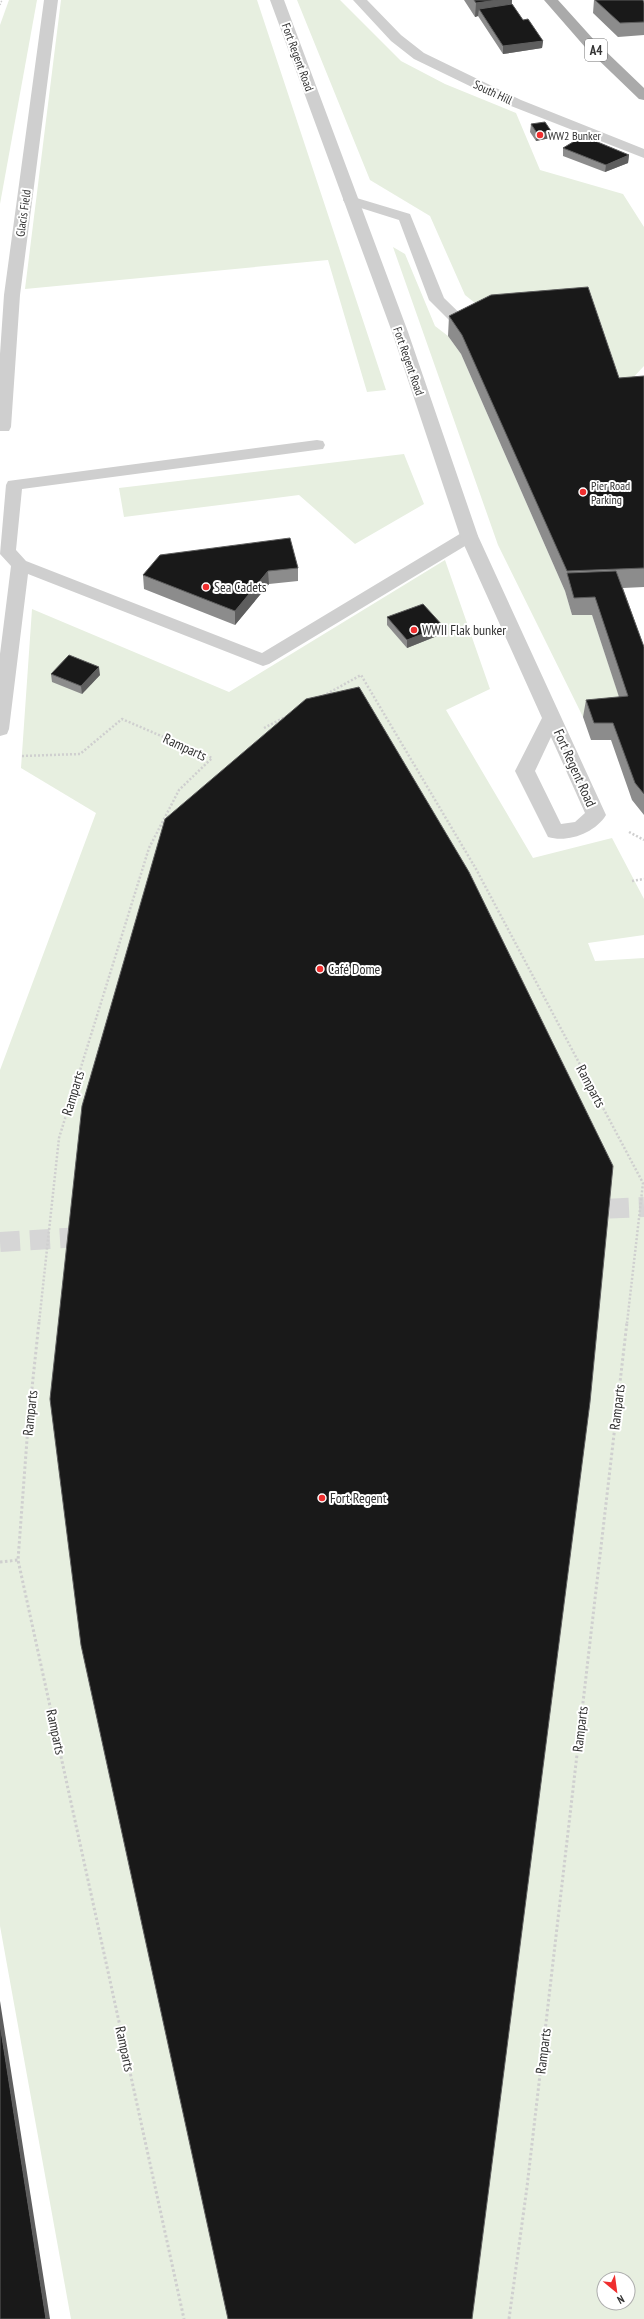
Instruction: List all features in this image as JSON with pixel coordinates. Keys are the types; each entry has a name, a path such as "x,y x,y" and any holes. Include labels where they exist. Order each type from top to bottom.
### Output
{"main road":[{"name":"A4","path":"552,0 590,44 644,96"}],"street":[{"name":"Glacis Field","path":"3,427 12,295 51,0"},
{"name":"Fort Regent Road","path":"277,0 400,332 469,536 552,717 596,815 580,828 555,832 526,771 552,717"},
{"name":"South Hill","path":"360,0 396,38 419,56 516,103 644,154"},
{"path":"350,200 405,217 437,300 478,340"},
{"path":"317,445 14,485 7,551 20,565 263,660 469,536"},
{"path":"0,729 20,565"}],"path":[{"path":"0,5 2,0"},
{"name":"Ramparts","path":"320,698 362,675 476,869 643,1183 528,2180 509,2319"},
{"path":"264,728 292,713"},
{"name":"Ramparts","path":"16,756 80,754 122,719 212,758 179,790 149,848 59,1138 28,1426 18,1560 184,2319"},
{"path":"632,881 644,879"},
{"path":"0,1562 18,1560"}],"green space":[{"path":"9,0 37,0 0,204 0,25"},
{"path":"61,0 257,0 386,390 367,392 328,260 25,289"},
{"path":"297,0 340,0 401,61 445,84 516,113 540,170 623,194 644,227 644,366 628,383 490,315 465,295 430,216 370,180"},
{"path":"393,247 405,254 435,326 448,336 461,354 565,591 572,615 592,615 625,714 583,717 498,545"},
{"path":"404,454 424,504 355,544 299,495 124,517 119,488"},
{"name":"Fort Regent","path":"445,560 490,689 446,710 533,858 612,838 644,899 644,935 588,943 595,961 644,958 644,2319 71,2319 0,1926 0,1070 96,813 21,768 32,609 229,692"}],"building":[{"path":"474,0 498,0 476,3"},
{"path":"595,0 643,0 644,22 620,23"},
{"path":"512,4 523,20 528,19 543,41 503,46 479,9"},
{"path":"545,122 551,131 537,133 531,124"},
{"path":"583,136 629,155 606,165 563,148"},
{"name":"Pier Road Parking","path":"588,287 619,378 644,376 644,568 567,571 462,335 449,316 491,295"},
{"name":"Sea Cadets","path":"290,538 298,568 268,571 235,611 143,575 160,555"},
{"path":"616,571 644,647 644,794 635,783 613,723 594,723 586,700 628,696 595,597 574,598 567,573"},
{"name":"WWII Flak bunker","path":"423,604 443,626 407,640 387,617"},
{"path":"69,655 99,667 81,686 51,674"},
{"name":"Fort Regent","path":"359,687 469,872 613,1166 590,1402 472,2319 228,2319 81,1645 50,1399 82,1106 165,819 306,699"},
{"path":"0,2024 46,2319 0,2319"}],"tunnel":[{"path":"579,1210 644,1207"},
{"path":"0,1242 98,1236"}],"place":[{"name":"WW2 Bunker","path":"540,135"},
{"name":"Pier Road Parking","path":"583,492"},
{"name":"Sea Cadets","path":"206,587"},
{"name":"WWII Flak bunker","path":"414,630"},
{"name":"Café Dome","path":"320,969"},
{"name":"Fort Regent","path":"322,1498"}]}
